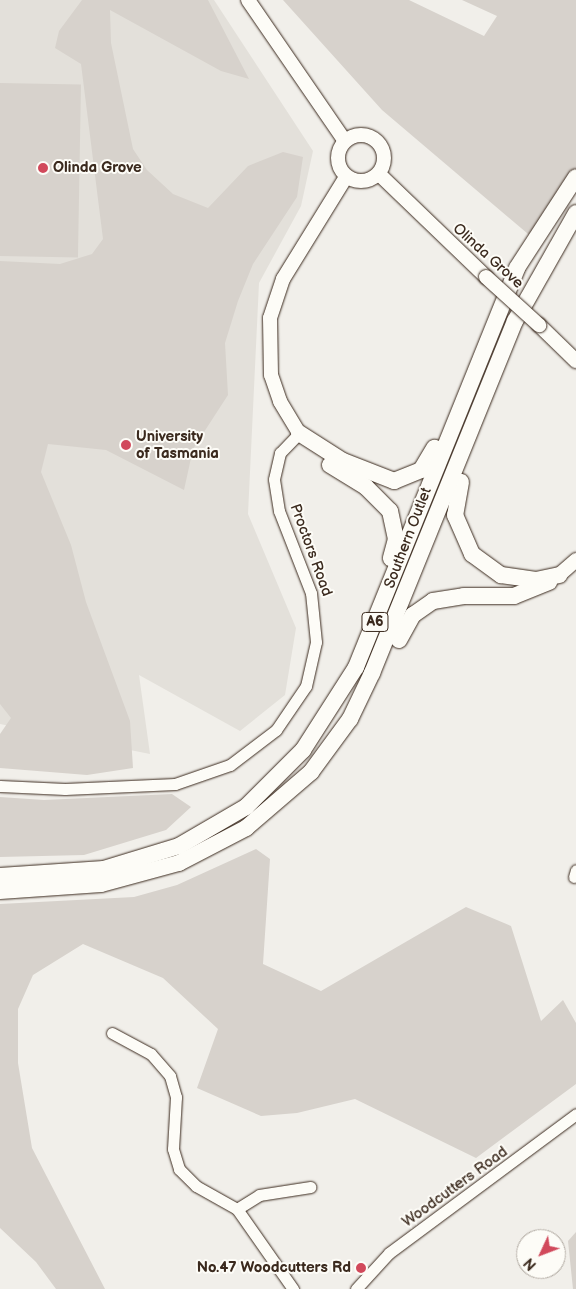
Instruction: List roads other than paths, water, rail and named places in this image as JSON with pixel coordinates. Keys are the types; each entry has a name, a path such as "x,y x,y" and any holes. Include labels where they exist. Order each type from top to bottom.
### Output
{"highway":[{"name":"Southern Outlet","path":"0,876 104,868 191,840 261,795 303,750 324,720 371,633 503,299 562,196 576,177"},
{"path":"299,433 343,461 383,479 405,480 421,470 501,284 531,233 562,196"},
{"name":"Southern Outlet","path":"0,890 101,884 198,854 246,828 280,802 325,754 350,719 397,620 515,321 576,212"},
{"path":"559,575 517,578 485,566 464,541 455,503 521,328 576,228"},
{"path":"299,433 320,459 381,498 396,527 391,558 324,720"},
{"path":"350,719 421,608 446,597 514,596 545,585 559,575"}],"main road":[{"path":"248,0 345,141"},
{"path":"360,135 380,145 385,159 379,174 360,182 346,176 338,155 345,141 360,135"},
{"name":"Olinda Grove","path":"379,174 576,361"},
{"path":"299,433 280,401 271,376 270,318 283,279 346,176"},
{"path":"559,575 576,560"}],"street":[{"name":"Proctors Road","path":"0,786 73,789 183,782 230,766 276,730 306,686 316,642 311,593 279,511 274,479 280,452 299,433"},
{"path":"112,1034 151,1054 170,1076 176,1097 173,1149 179,1169 196,1186 237,1208 293,1289"},
{"name":"Woodcutters Road","path":"356,1289 389,1253 576,1114"},
{"path":"237,1208 260,1195 310,1187"}],"place":[{"name":"Olinda Grove","path":"43,168"},
{"name":"University of Tasmania","path":"126,445"},
{"name":"No.47 Woodcutters Rd","path":"361,1268"}]}
